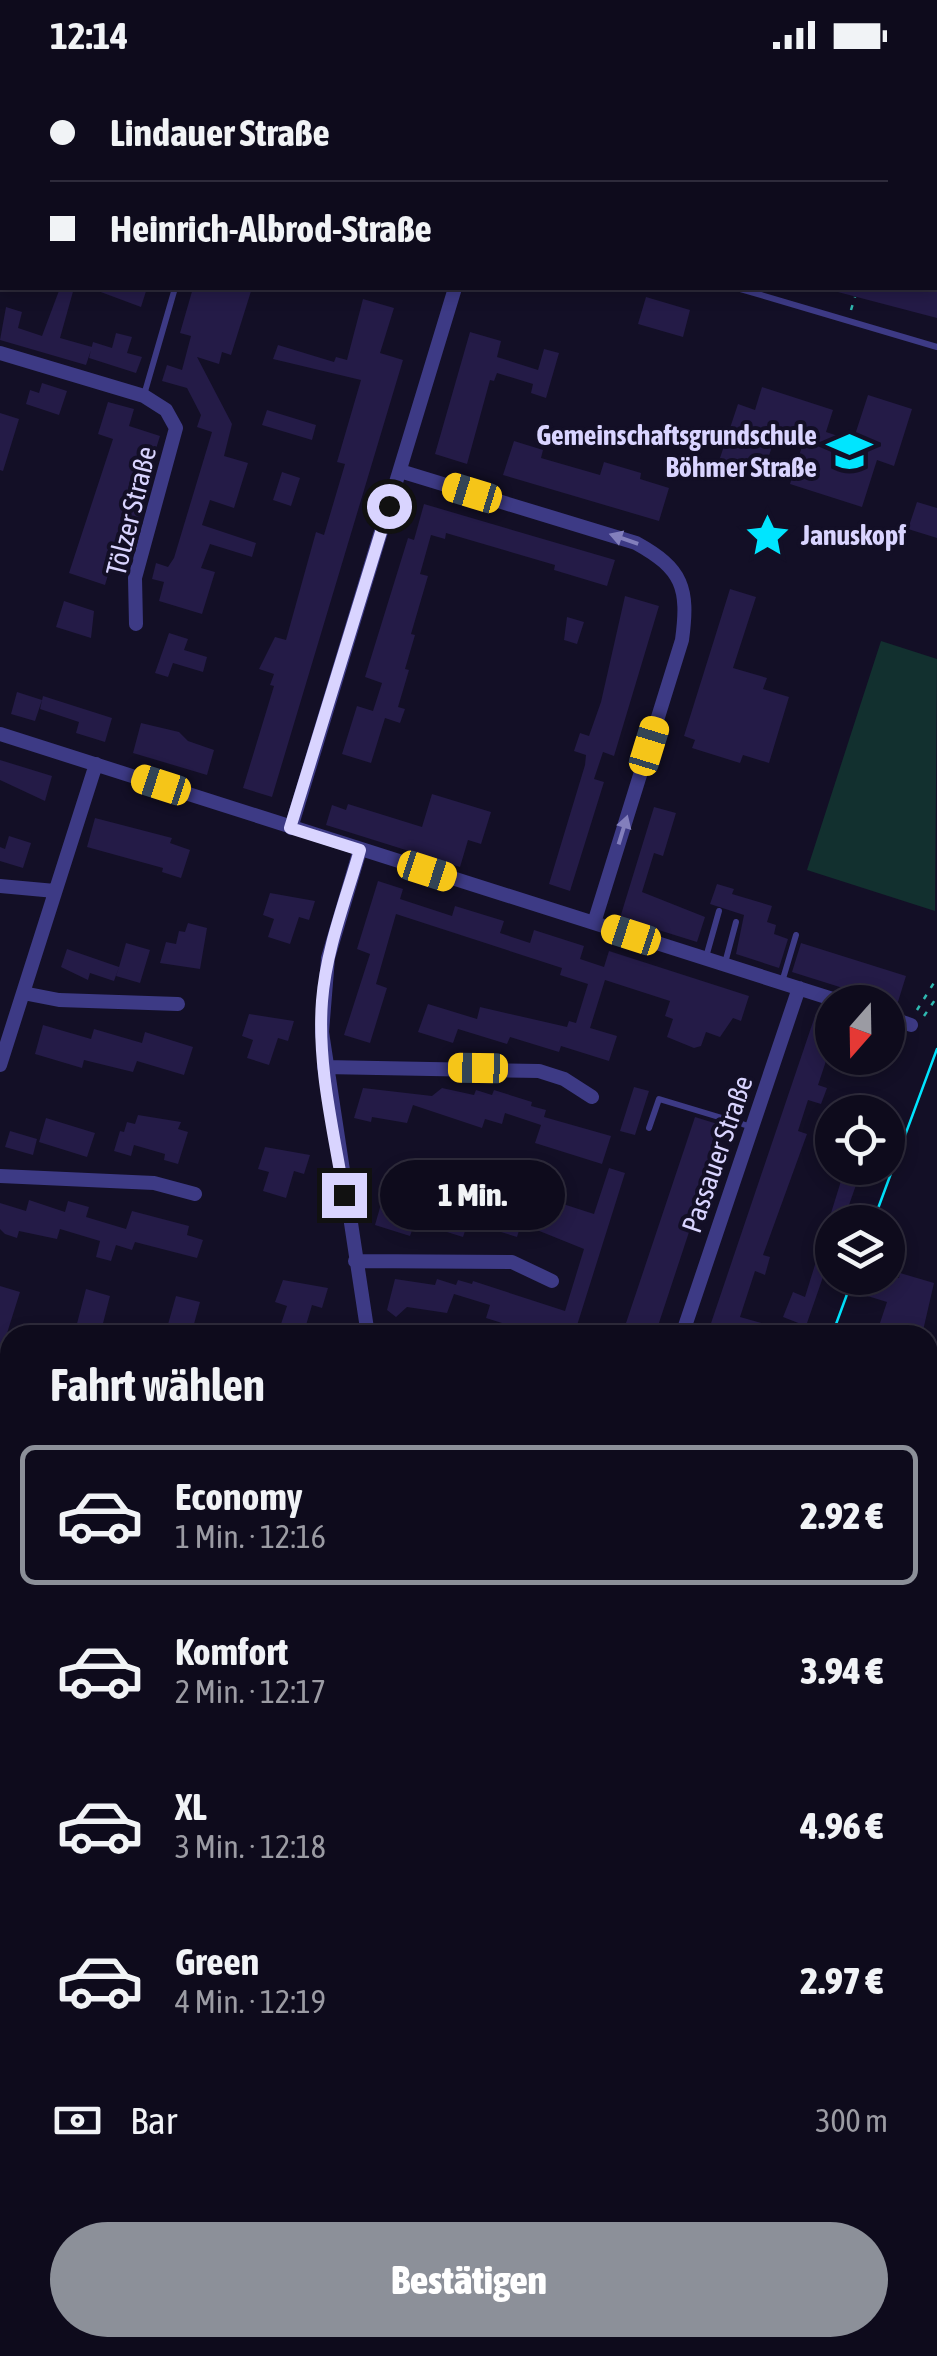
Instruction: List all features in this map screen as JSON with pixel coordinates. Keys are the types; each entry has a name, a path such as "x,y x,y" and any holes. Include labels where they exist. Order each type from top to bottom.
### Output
{"street":[{"path":"290,828 454,290"},
{"path":"0,353 144,396"},
{"name":"Tölzer Straße","path":"136,624 134,578 176,428 166,410 144,396"},
{"path":"400,471 636,543 662,557 680,578 687,604 682,640 594,923"},
{"path":"0,734 815,993"},
{"path":"0,1065 96,764"},
{"path":"360,850 328,958 322,1002 324,1067 366,1325"},
{"path":"0,886 56,891"},
{"name":"Passauer Straße","path":"685,1325 798,988"},
{"path":"23,993 58,1000 178,1004"},
{"path":"905,1023 910,1025"},
{"path":"324,1067 539,1070 580,1087 592,1098"},
{"path":"0,1176 154,1183 194,1194"},
{"path":"355,1261 512,1262 552,1281"}],"lane":[{"path":"144,396 174,290"},
{"path":"744,290 937,347"},
{"path":"705,959 719,911"},
{"path":"725,965 736,922"},
{"path":"782,983 796,935"},
{"path":"649,1128 659,1099 752,1127"}],"path":[{"path":"910,1025 925,992 937,978"},
{"path":"928,1013 937,997"}],"green space":[{"path":"881,641 937,659 935,911 807,870"}],"building":[{"path":"59,290 73,290 60,338 92,347 86,365 0,340 6,307 22,312 18,328 42,336"},
{"path":"95,290 146,290 141,307"},
{"path":"192,290 251,290 231,355 222,352 219,364 197,357 232,424 224,456 248,463 234,508 210,500 202,525 256,543 252,557 210,544 201,568 215,572 202,614 159,601 164,582 152,579 156,563 168,567 174,558 212,432 197,427 201,415 187,388 162,381 167,365 182,370 191,336 180,333"},
{"path":"937,290 937,318 834,291"},
{"path":"646,297 690,310 683,337 638,324"},
{"path":"363,299 394,308 380,353 403,360 272,797 243,788 274,686 270,685 274,674 259,669 275,637 286,640 316,532 324,535 345,464 337,462 361,380 273,359 278,345 334,362 336,357 347,360"},
{"path":"470,332 501,341 497,357 538,370 544,349 559,353 546,398 531,393 533,384 497,373 494,381 490,380 467,464 435,454"},
{"path":"116,333 132,337 127,353 142,357 136,373 89,358 93,342 112,348"},
{"path":"42,383 67,391 59,415 26,404 30,390 39,393"},
{"name":"Gemeinschaftsgrundschule Böhmer Straße","path":"762,387 833,410 826,432 853,441 868,395 912,409 894,466 877,460 862,507 790,484 805,437 778,428 763,474 719,461 738,404 755,410"},
{"path":"108,402 134,409 129,426 160,436 155,452 147,449 138,478 150,482 138,522 125,518 105,585 69,573 113,439 98,434"},
{"path":"267,410 316,425 312,440 262,425"},
{"path":"0,413 19,419 3,471 0,470"},
{"path":"598,425 615,430 610,448 592,443"},
{"path":"514,441 543,450 541,458 600,475 604,462 641,473 640,479 669,488 659,521 503,475"},
{"path":"282,472 300,478 291,506 273,500"},
{"path":"917,502 937,508 937,538 908,529"},
{"path":"424,504 615,560 607,586 554,570 555,565 446,533 445,539 431,535 420,574 428,576 411,634 415,635 405,669 409,670 398,707 405,709 400,723 385,718 371,763 342,754 357,706 373,711 382,683 365,677 408,538 414,540"},
{"path":"730,589 756,597 733,668 767,678 763,689 789,697 769,763 743,755 740,763 692,748 695,740 684,736"},
{"path":"625,596 659,606 614,756 603,752 594,779 604,782 570,891 549,884 585,765 586,755 574,751 580,733 589,736 601,702"},
{"path":"64,601 94,611 91,638 56,627"},
{"path":"567,617 584,622 577,644 564,640"},
{"path":"169,633 188,639 184,650 207,657 203,672 173,663 168,677 155,673"},
{"path":"17,692 42,700 35,721 11,714"},
{"path":"43,696 112,718 105,742 76,733 79,722 40,709"},
{"path":"141,723 179,732 188,741 214,750 207,775 133,753"},
{"path":"0,760 52,776 45,801 0,780"},
{"path":"432,794 491,812 481,844 468,840 460,867 326,825 332,805 346,810 348,804 422,827"},
{"path":"654,807 676,813 663,856 654,853 642,892 705,917 697,942 620,918"},
{"path":"95,818 172,838 170,843 190,850 181,878 162,872 163,868 87,847"},
{"path":"9,836 31,843 23,868 0,861 0,847 5,849"},
{"path":"378,881 403,889 400,899 452,916 455,906 504,921 500,933 530,943 534,930 584,946 580,959 604,967 609,951 749,996 741,1021 733,1018 720,1037 706,1032 701,1046 694,1048 667,1037 673,1019 665,1016 670,1001 605,980 590,1028 617,1036 609,1061 561,1046 559,1052 510,1037 507,1044 458,1029 453,1043 418,1032 428,1004 477,1019 480,1007 567,1027 569,1021 576,1023 588,984 560,975 562,968 396,914 376,984 387,988 370,1043 344,1035 370,954 357,949"},
{"path":"717,884 734,889 732,894 772,906 767,922 776,925 774,934 788,939 779,968 736,954 744,915 710,904"},
{"path":"270,893 315,901 309,920 299,917 290,944 268,937 274,919 263,915"},
{"path":"188,923 207,928 200,969 160,963 166,942 176,944 179,931 185,932"},
{"path":"126,943 150,950 140,983 116,976"},
{"path":"801,943 906,976 903,985 833,985 792,972"},
{"path":"67,949 119,967 114,981 90,973 88,980 61,967"},
{"path":"249,1014 294,1021 288,1041 278,1038 269,1065 247,1058 253,1040 242,1036"},
{"path":"815,1016 815,1075 821,1075 818,1085 827,1088 824,1095 815,1095 815,1102 808,1100 798,1131 807,1134 763,1255 770,1257 765,1275 755,1271 740,1317 765,1325 710,1325"},
{"path":"43,1025 91,1039 94,1029 142,1043 145,1032 193,1047 184,1075 137,1061 133,1072 84,1060 82,1068 35,1054"},
{"path":"634,1087 649,1091 635,1135 620,1131"},
{"path":"363,1088 432,1096 442,1088 474,1095 476,1090 492,1095 494,1090 532,1102 531,1106 546,1110 544,1117 611,1136 602,1164 535,1143 541,1125 505,1113 502,1124 485,1119 482,1128 413,1105 407,1123 372,1117 371,1122 354,1118"},
{"path":"138,1115 181,1122 178,1129 188,1132 178,1164 164,1160 165,1154 134,1145 131,1156 114,1151 120,1131 124,1132 127,1122 135,1124"},
{"path":"695,1117 724,1126 658,1325 625,1325"},
{"path":"46,1118 95,1133 87,1157 39,1142"},
{"path":"10,1131 37,1139 33,1155 5,1147"},
{"path":"265,1147 310,1155 304,1174 294,1171 286,1198 263,1191 269,1172 258,1169"},
{"path":"609,1168 625,1173 577,1325 508,1325 486,1318 490,1305 454,1294 447,1313 407,1307 396,1317 387,1310 395,1279 435,1285 437,1279 456,1285 458,1280 472,1284 473,1281 565,1311 584,1249 522,1224 526,1210 541,1214 544,1203 561,1209 563,1204 594,1214"},
{"path":"840,1185 856,1185 849,1205 834,1205"},
{"path":"383,1197 433,1212 438,1197 487,1212 491,1202 525,1212 517,1237 468,1222 463,1237 415,1222 410,1236 375,1225"},
{"path":"29,1200 65,1212 68,1201 89,1207 86,1217 126,1229 132,1211 189,1226 187,1235 203,1240 197,1258 135,1242 132,1250 116,1245 111,1261 96,1257 100,1241 60,1229 57,1239 19,1231 17,1238 5,1234 0,1229 0,1203 26,1211"},
{"path":"815,1265 817,1295 806,1325 783,1317 793,1292 805,1297"},
{"path":"905,1274 934,1283 924,1325 879,1325 887,1302 864,1295 905,1295"},
{"path":"283,1280 328,1288 322,1308 312,1305 306,1325 281,1324 287,1306 275,1302"},
{"path":"0,1286 20,1292 10,1325 0,1325"},
{"path":"86,1289 110,1296 103,1325 77,1325"},
{"path":"176,1296 200,1302 194,1325 168,1325"}],"tram line":[{"path":"879,1205 937,1049"},
{"path":"836,1325 847,1295"}],"place":[{"name":"Gemeinschaftsgrundschule Böhmer Straße","path":"850,451"},
{"name":"Januskopf","path":"768,535"}],"route":[{"path":"344,1195 324,1067 322,1002 328,958 360,850 290,828 389,506"}]}
